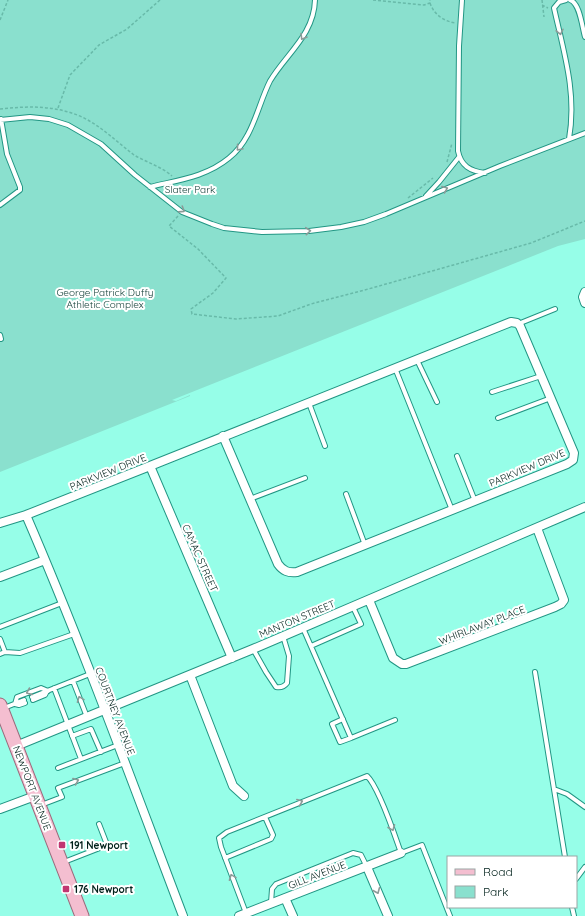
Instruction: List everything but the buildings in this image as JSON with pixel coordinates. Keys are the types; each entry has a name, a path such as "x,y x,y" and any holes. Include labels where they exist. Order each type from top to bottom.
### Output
{"main road":[{"name":"NEWPORT AVENUE","path":"1,707 82,916"}],"street":[{"path":"585,292 583,297 585,303"},
{"name":"PARKVIEW DRIVE","path":"0,523 26,515 223,436 511,322 518,324 542,376 574,454 573,460 567,464 297,572 290,573 283,570 278,564 223,436"},
{"name":"CAMAC STREET","path":"150,466 232,658"},
{"name":"MANTON STREET","path":"16,746 232,658 585,507"},
{"name":"COURTNEY AVENUE","path":"26,515 118,745 183,916"},
{"name":"WHIRLAWAY PLACE","path":"369,600 393,658 402,664 406,664 555,607 561,604 564,600 537,528"},
{"path":"0,577 45,560"},
{"path":"190,675 233,786 244,796"},
{"path":"0,809 37,801"},
{"name":"GILL AVENUE","path":"243,915 401,853"},
{"path":"367,867 388,916"},
{"path":"285,898 293,916"}],"lane":[{"path":"150,187 201,175 220,165 237,152 244,142 264,94 273,77 306,32 310,23 315,0"},
{"path":"462,0 460,24 459,157 468,168 485,173"},
{"path":"566,0 559,2 554,8 569,72 572,120 569,139"},
{"path":"570,0 574,1 577,7 585,37"},
{"path":"0,205 20,190 7,154 1,119 30,117 49,119 68,125 102,144 150,187 182,212 212,224 237,230 262,232 309,231 341,227 364,222 585,133"},
{"path":"425,197 459,157"},
{"path":"518,324 554,309"},
{"path":"417,359 437,402"},
{"path":"395,368 452,510"},
{"path":"492,392 542,376"},
{"path":"498,418 551,398"},
{"path":"309,402 325,446"},
{"path":"457,456 475,500"},
{"path":"250,499 305,478"},
{"path":"346,494 365,545"},
{"path":"0,627 62,603"},
{"path":"311,646 361,624 353,607"},
{"path":"303,628 351,738"},
{"path":"0,654 5,652 20,653 74,634"},
{"path":"253,649 272,682 276,687 280,688 287,683 289,656 283,636"},
{"path":"0,639 5,652"},
{"path":"535,672 565,856"},
{"path":"33,698 48,690 90,674"},
{"path":"73,681 87,717"},
{"path":"15,704 17,697 41,688 48,690"},
{"path":"54,688 81,759"},
{"path":"1,707 24,702"},
{"path":"343,719 332,724 340,742 395,720"},
{"path":"72,736 91,729 100,752"},
{"path":"58,768 118,745"},
{"path":"37,801 62,797 58,788 125,763"},
{"path":"243,915 219,838 227,832 367,776 371,780 377,792 401,853 422,845 450,916"},
{"path":"554,789 567,794 585,807"},
{"path":"225,858 271,839 273,835 265,817"},
{"path":"62,863 105,846 106,842 99,824"},
{"path":"272,904 272,889 276,884 353,853 361,855 367,867"},
{"path":"577,878 585,867"}],"path":[{"path":"0,20 8,0"},
{"path":"58,108 70,75 99,45 127,29 160,0"},
{"path":"373,0 424,5 430,3"},
{"path":"414,0 416,4"},
{"path":"430,0 434,11 441,18 460,24"},
{"path":"542,0 544,18"},
{"path":"542,5 548,8"},
{"path":"447,163 451,151 451,143 458,144"},
{"path":"406,200 436,176"},
{"path":"182,212 169,226 198,249 226,278 213,293 191,309 192,314 236,319 278,316 312,304 531,243 585,221"}],"green space":[{"name":"Slater Park","path":"0,0 585,0 585,239 558,246 172,400 176,401 190,395 190,396 0,472"}],"place":[{"name":"191 Newport","path":"62,845"},
{"name":"176 Newport","path":"66,889"}],"park label":[{"name":"George Patrick Duffy Athletic Complex","path":"105,298"}]}
